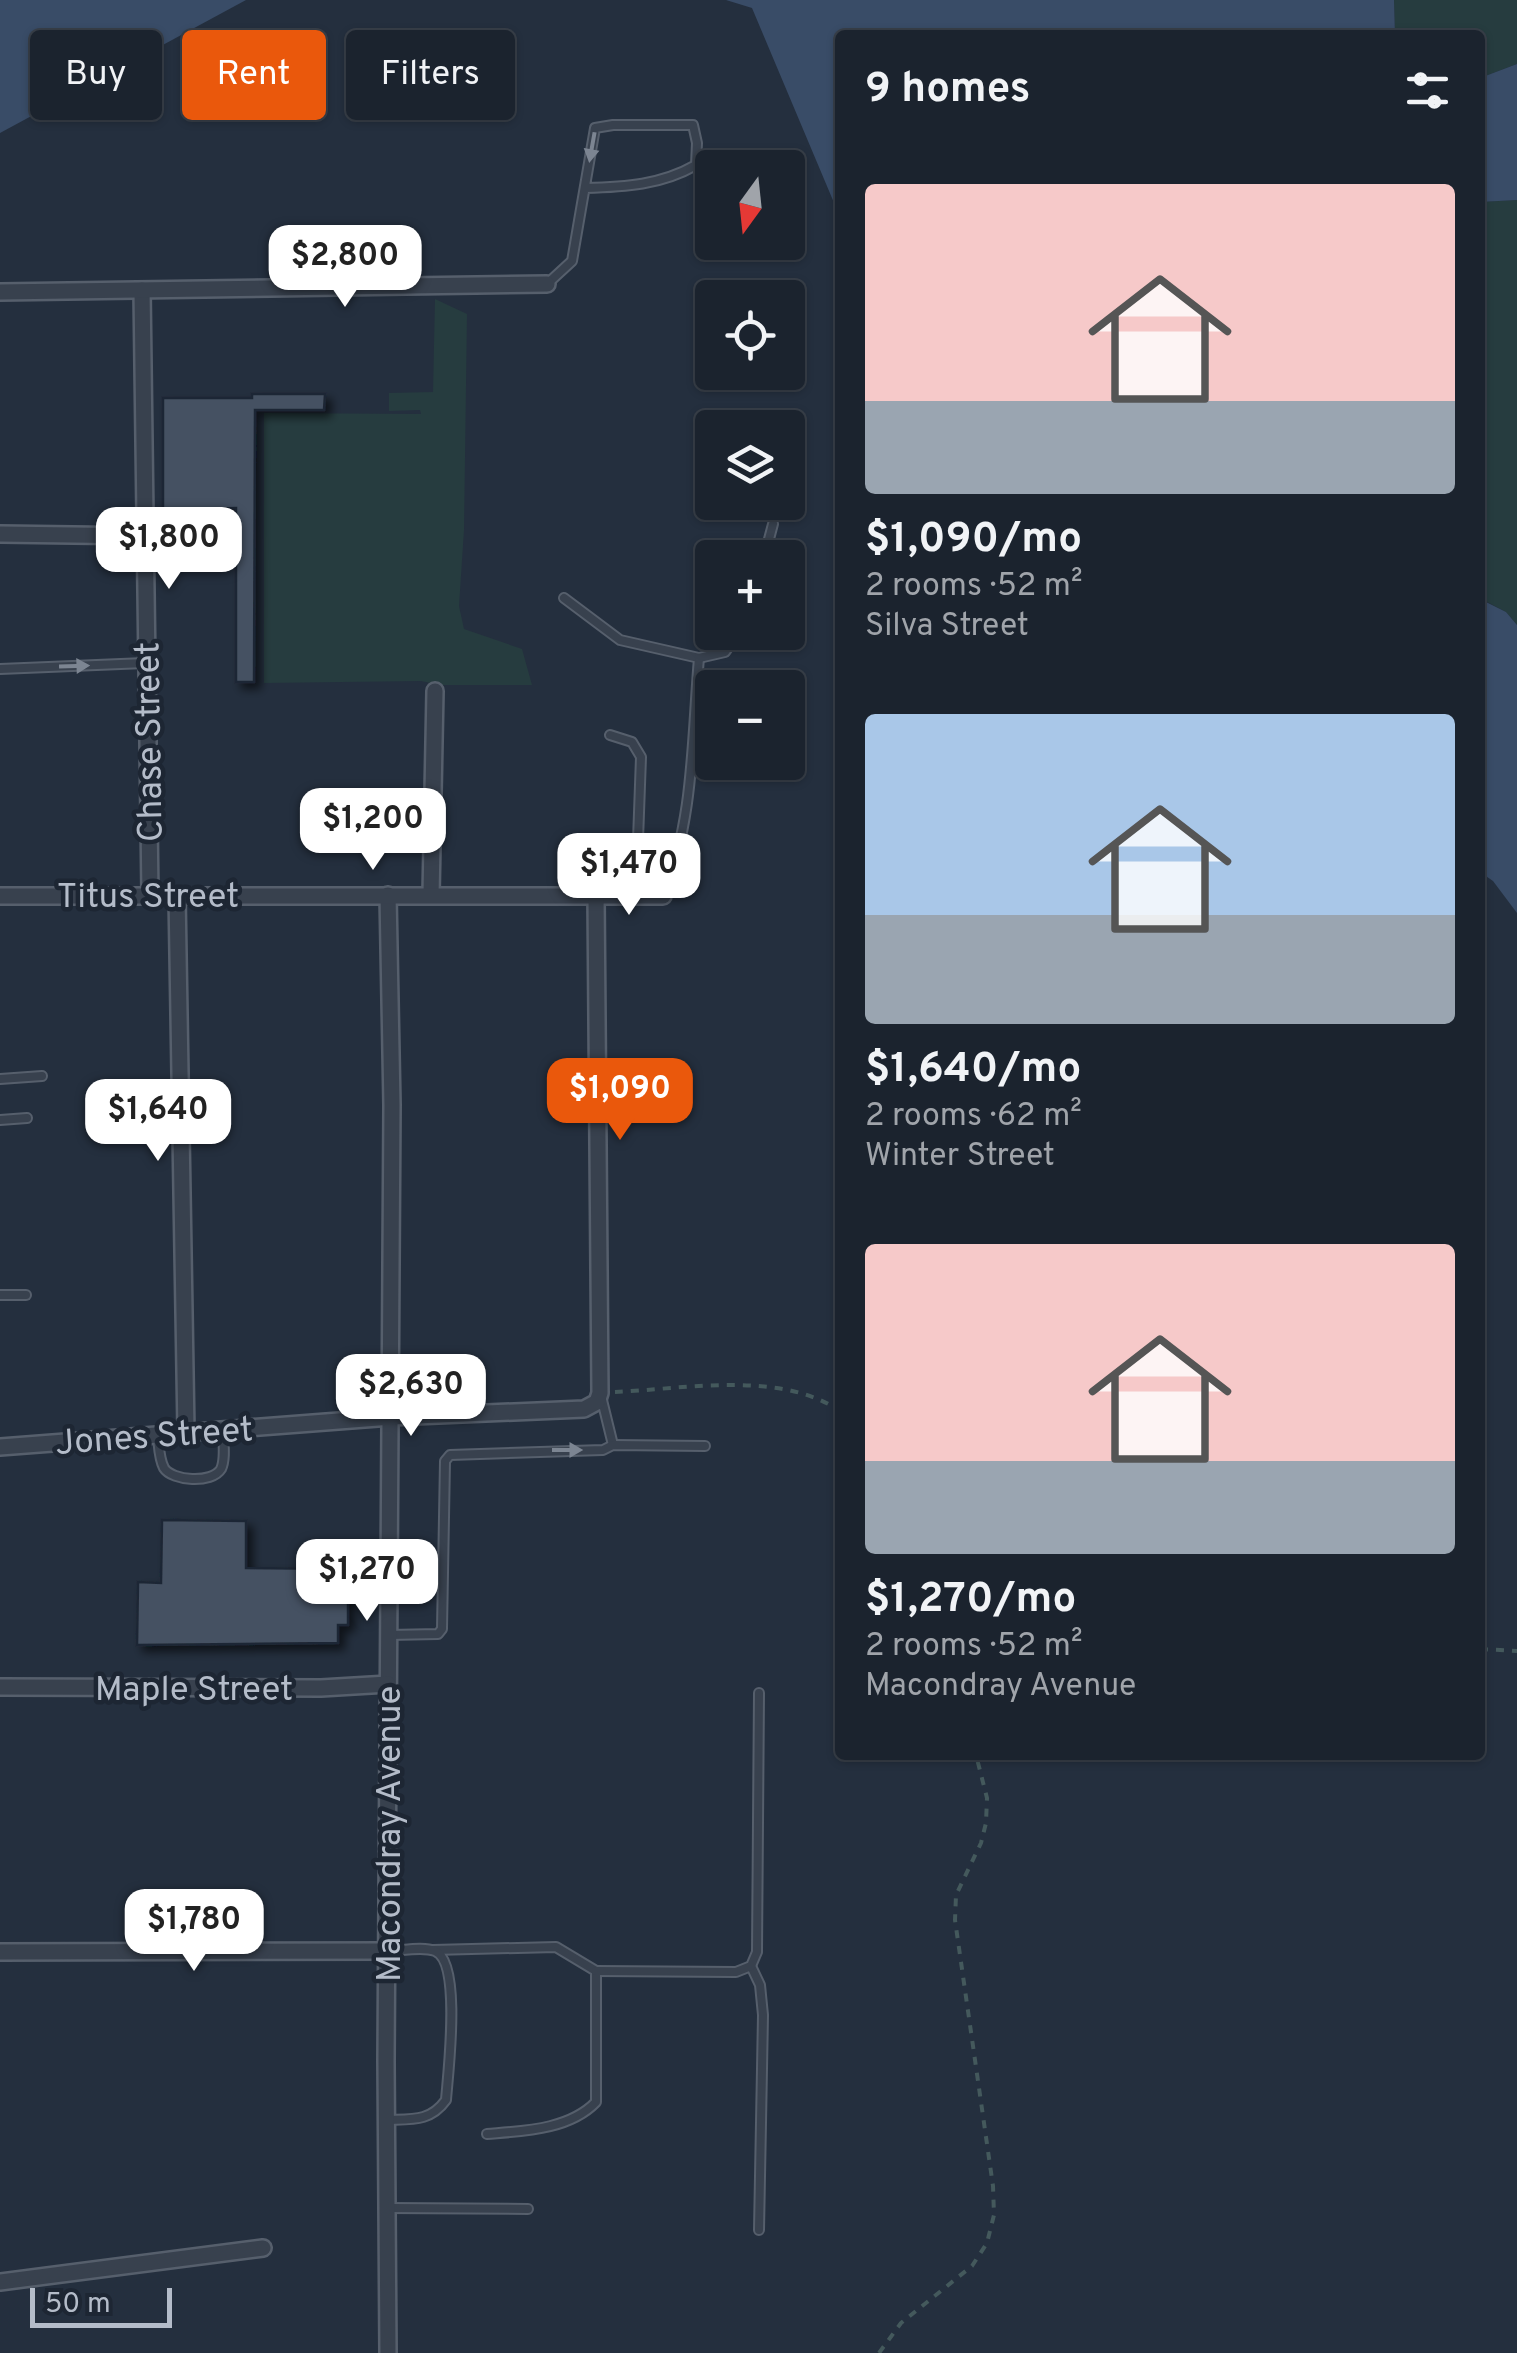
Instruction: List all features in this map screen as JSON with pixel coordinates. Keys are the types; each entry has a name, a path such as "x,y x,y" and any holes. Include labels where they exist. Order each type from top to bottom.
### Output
{"street":[{"path":"0,292 546,284"},
{"name":"Chase Street","path":"142,290 150,894"},
{"path":"0,534 146,536"},
{"path":"431,895 436,690"},
{"path":"177,895 186,1432"},
{"name":"Macondray Avenue","path":"388,895 392,1105 388,2353"},
{"path":"596,895 600,1393"},
{"name":"Titus Street","path":"0,896 663,896"},
{"name":"Jones Street","path":"0,1446 391,1418 584,1409 597,1402 600,1393"},
{"name":"Maple Street","path":"0,1687 321,1688 388,1684"},
{"path":"0,1952 388,1951"},
{"path":"0,2282 263,2248"}],"lane":[{"path":"546,284 572,261 595,128 692,125 697,143 696,166 642,186 585,188"},
{"path":"768,540 772,524"},
{"path":"564,598 620,640 699,658 726,650"},
{"path":"663,896 678,860 685,826 699,658"},
{"path":"0,669 147,662"},
{"path":"610,735 632,742 641,756 636,896"},
{"path":"0,1079 42,1076"},
{"path":"0,1120 27,1118"},
{"path":"0,1295 26,1295"},
{"path":"600,1393 613,1445"},
{"path":"157,1434 166,1472 177,1477 204,1478 216,1474 222,1466 223,1429"},
{"path":"389,1635 438,1634 442,1629 445,1461 450,1455 603,1450 613,1445 705,1446"},
{"path":"388,1951 556,1947 596,1972 736,1972 751,1966 757,1952 760,1692"},
{"path":"386,2120 424,2119 437,2113 446,2100 452,1980 444,1958 433,1950"},
{"path":"751,1966 760,1986 763,2015 760,2230"},
{"path":"487,2134 538,2130 588,2111 596,2102 596,1972"},
{"path":"387,2208 528,2209"}],"path":[{"path":"600,1393 776,1386 805,1393 835,1409"},
{"path":"1485,1650 1517,1651"},
{"path":"878,2353 918,2307 972,2266 987,2244 994,2215 955,1920 956,1895 986,1823 987,1798 977,1760"}],"green space":[{"path":"1394,0 1517,0 1517,64 1485,76 1485,30 1395,30"},
{"path":"1517,200 1517,625 1506,612 1485,601 1485,202"},
{"path":"435,299 467,314 459,606 464,629 522,649 532,685 441,685 421,681 264,683 264,413 421,414 420,410 389,411 389,393 433,392"}],"water":[{"path":"0,0 246,0 191,30 182,30 182,35 162,45 162,30 30,30 30,117 0,133"},
{"path":"726,0 1394,0 1395,30 835,30 835,205 752,8"},
{"path":"1517,64 1517,200 1485,202 1485,76"},
{"path":"1485,602 1506,612 1517,625 1517,913 1485,875"}],"building":[{"path":"252,394 325,394 324,410 255,410 254,682 236,682 236,508 163,510 163,398 252,398"},
{"path":"162,1520 246,1521 246,1568 348,1569 348,1625 338,1625 338,1643 137,1645 138,1582 161,1583"}]}
